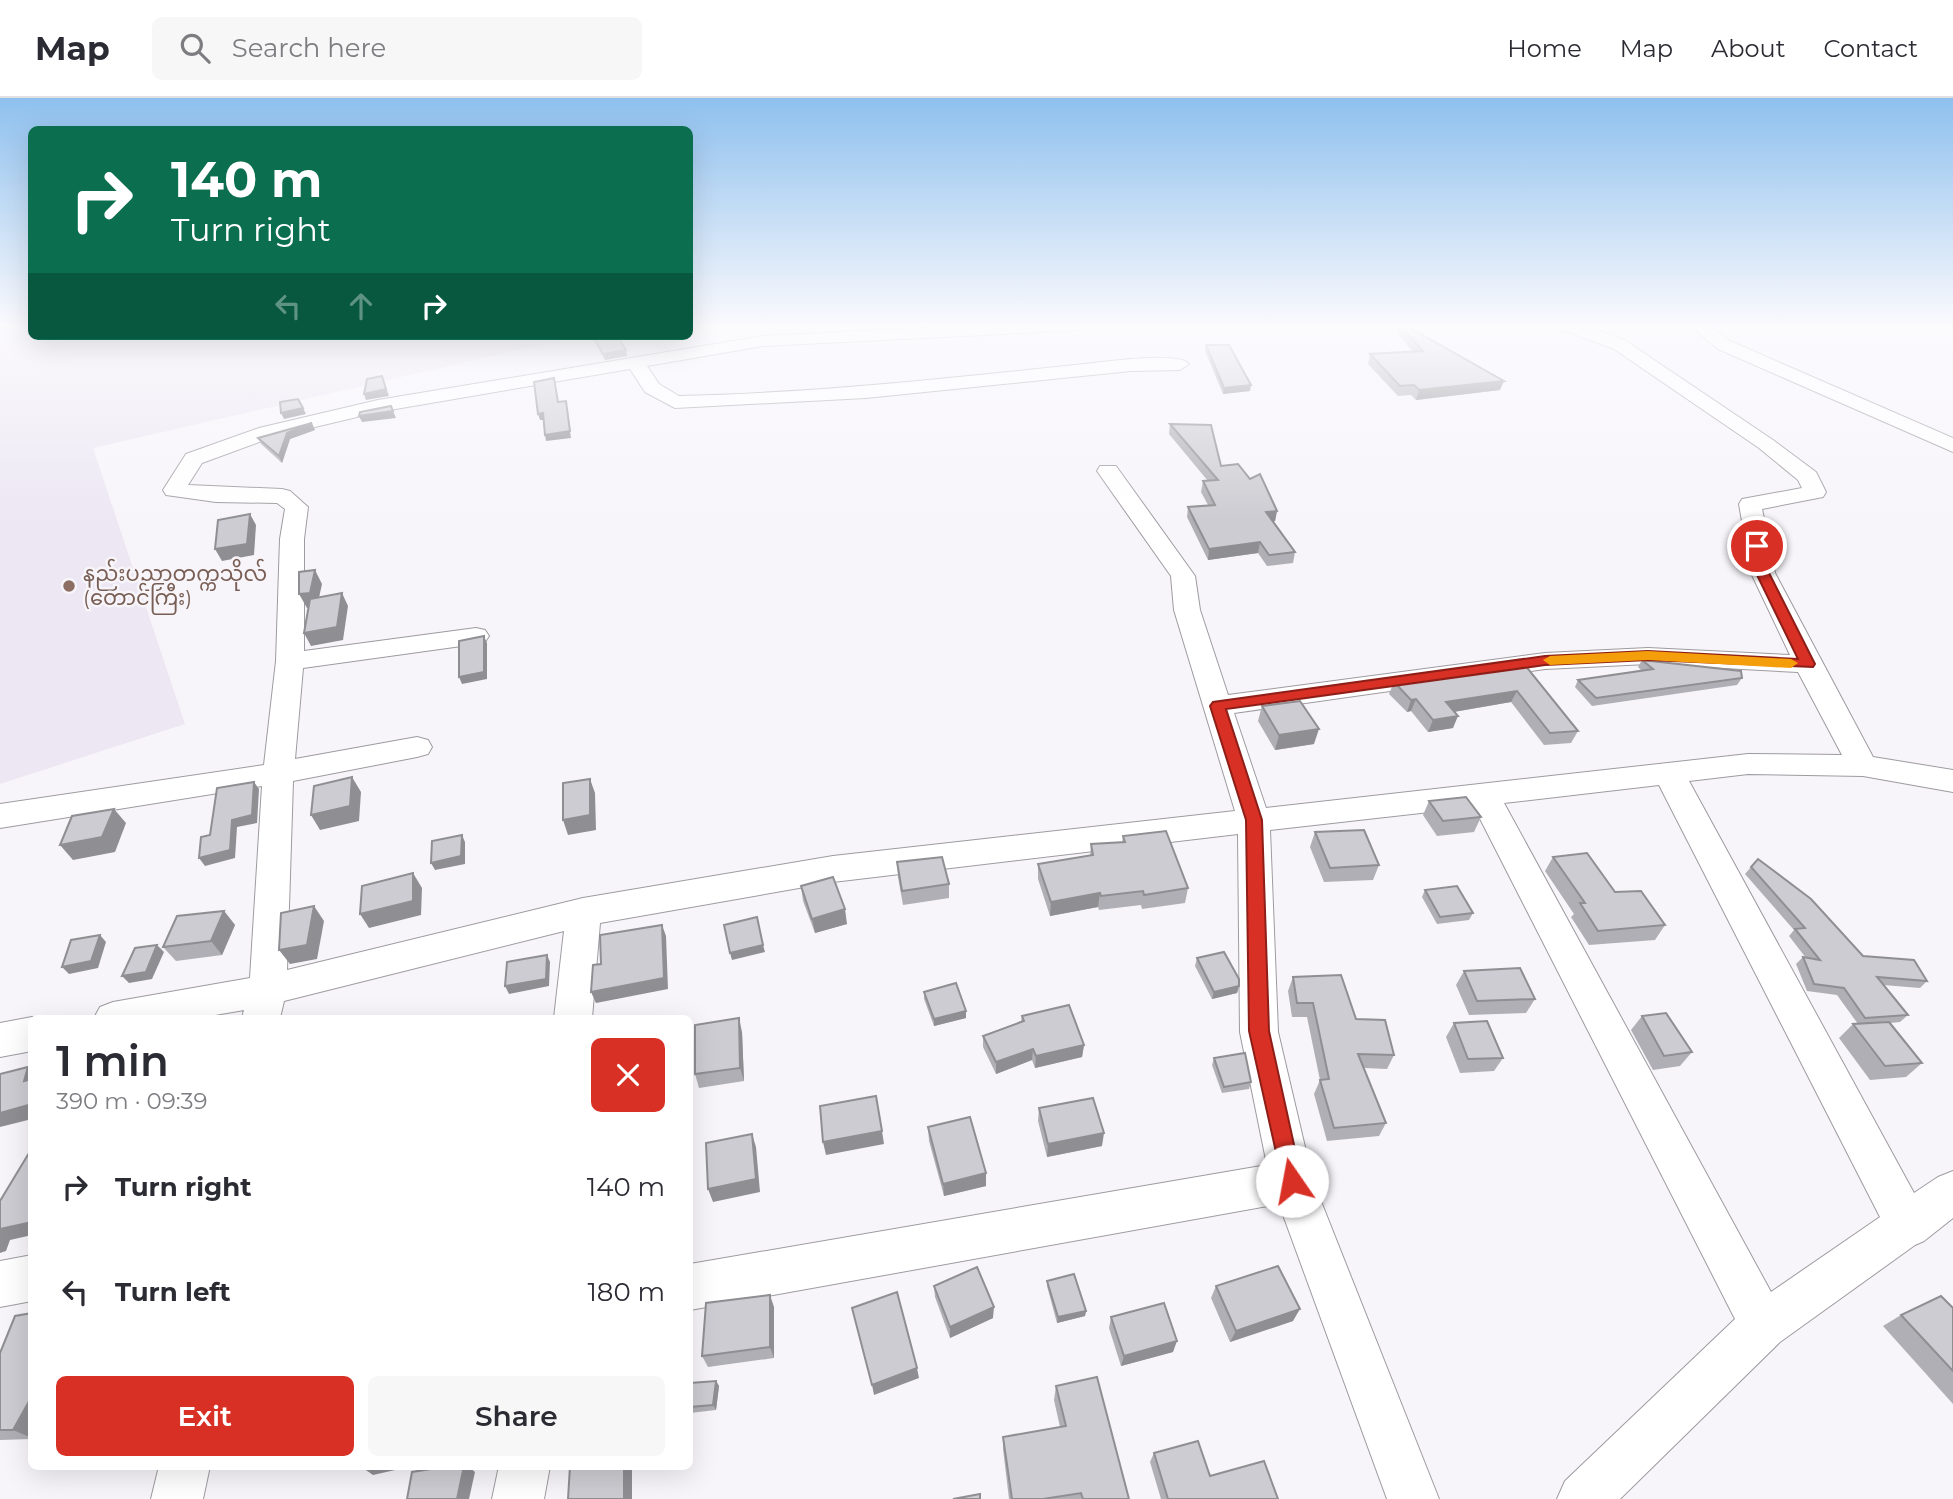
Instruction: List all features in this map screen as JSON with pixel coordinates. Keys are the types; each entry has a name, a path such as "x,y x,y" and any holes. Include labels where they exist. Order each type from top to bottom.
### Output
{"street":[{"path":"265,1004 278,774 290,661 292,538 297,507 282,496 216,495 174,490 194,459 267,432 378,406 477,389"},
{"path":"654,389 675,401 723,401 892,389"},
{"path":"1685,389 1766,444 1808,477 1815,492 1750,505 1763,573 1863,766"},
{"path":"1825,389 1953,446"},
{"path":"1108,471 1183,576 1187,610 1254,820 1259,1031 1292,1181 1413,1499"},
{"path":"290,661 476,636"},
{"path":"1218,706 1545,661 1648,656 1808,664"},
{"path":"0,816 278,774 416,747"},
{"path":"146,1015 265,1004 583,912 833,869 1748,764 1863,766 1953,781"},
{"path":"1668,772 1908,1226"},
{"path":"1483,793 1763,1325"},
{"path":"573,1015 583,912"},
{"path":"0,1040 28,1035"},
{"path":"693,1286 1292,1181"},
{"path":"1583,1499 1763,1325 1953,1192"},
{"path":"0,1284 28,1279"},
{"path":"177,1499 184,1470"},
{"path":"518,1499 524,1470"}],"shaded area":[{"name":"နည်းပညာတက္ကသိုလ် (တောင်ကြီး)","path":"0,389 348,389 93,448 185,724 0,784"}],"building":[{"path":"365,389 384,389 364,394"},
{"path":"535,389 556,389 558,402 566,401 570,431 545,435 543,413 538,414"},
{"path":"298,399 303,408 281,413 280,402"},
{"path":"391,406 393,411 359,416 360,412"},
{"path":"312,423 287,433 279,456 258,438"},
{"path":"1170,424 1211,425 1221,466 1238,464 1250,479 1260,474 1277,511 1266,512 1295,552 1269,555 1260,542 1209,549 1188,507 1215,505 1203,481 1218,480"},
{"path":"250,514 247,544 215,549 218,520"},
{"path":"315,570 310,593 299,594 299,572"},
{"path":"342,593 337,627 304,633 310,599"},
{"path":"484,636 484,672 459,677 459,641"},
{"path":"1642,660 1741,671 1742,678 1596,698 1578,680 1653,669"},
{"path":"1524,664 1578,731 1550,733 1517,691 1446,702 1458,716 1433,720 1416,699 1411,700 1394,682"},
{"path":"1300,701 1319,729 1279,735 1262,706"},
{"path":"352,777 350,806 311,815 314,786"},
{"path":"590,779 590,815 563,820 563,783"},
{"path":"254,782 252,815 232,820 230,850 199,858 201,837 210,835 217,788"},
{"path":"1466,797 1481,817 1443,821 1429,801"},
{"path":"114,809 102,837 60,845 72,816"},
{"path":"1364,830 1379,865 1330,868 1315,832"},
{"path":"1166,831 1188,888 1144,895 1143,891 1101,896 1100,893 1051,902 1038,864 1093,855 1091,844 1125,842 1123,836"},
{"path":"462,835 461,856 431,863 432,841"},
{"path":"1587,853 1615,892 1641,891 1665,925 1598,931 1580,903 1585,903 1553,857"},
{"path":"942,857 949,884 902,891 897,862"},
{"path":"1758,859 1811,899 1863,956 1914,960 1927,981 1877,977 1908,1015 1865,1018 1844,988 1814,984 1803,957 1820,960 1795,929 1805,928 1751,867"},
{"path":"413,873 413,901 360,914 362,886"},
{"path":"833,877 845,909 812,919 801,886"},
{"path":"1457,886 1473,913 1440,917 1425,890"},
{"path":"314,906 307,945 279,950 281,913"},
{"path":"224,911 211,941 163,947 177,916"},
{"path":"757,917 763,945 730,953 724,925"},
{"path":"662,925 664,978 591,992 593,965 601,964 600,935"},
{"path":"100,935 91,961 62,967 71,940"},
{"path":"157,945 146,972 122,976 135,948"},
{"path":"1224,952 1239,979 1239,986 1214,992 1197,958"},
{"path":"547,955 546,979 505,986 507,962"},
{"path":"1520,968 1535,999 1477,1001 1464,971"},
{"path":"1341,975 1356,1019 1385,1020 1394,1055 1358,1054 1386,1123 1334,1128 1320,1080 1329,1079 1313,1003 1297,1003 1293,977"},
{"path":"956,983 966,1011 934,1019 924,992"},
{"path":"1069,1005 1084,1045 1036,1056 1033,1049 996,1062 983,1036 1024,1021 1022,1016"},
{"path":"1666,1013 1692,1052 1664,1056 1642,1016"},
{"path":"739,1018 740,1068 695,1074 695,1025"},
{"path":"1487,1021 1503,1058 1468,1059 1454,1023"},
{"path":"1889,1022 1922,1063 1885,1066 1853,1024"},
{"path":"1245,1053 1251,1082 1224,1087 1214,1058"},
{"path":"28,1067 24,1081 28,1080 28,1105 0,1113 0,1074"},
{"path":"876,1096 882,1131 823,1142 820,1106"},
{"path":"1093,1098 1104,1133 1048,1144 1039,1108"},
{"path":"970,1117 986,1173 943,1184 928,1127"},
{"path":"752,1134 756,1179 708,1189 706,1143"},
{"path":"28,1155 28,1223 0,1229 0,1201"},
{"path":"1278,1266 1300,1309 1236,1331 1216,1286"},
{"path":"977,1267 994,1307 950,1327 934,1286"},
{"path":"1074,1274 1086,1311 1058,1317 1047,1281"},
{"path":"897,1292 917,1368 872,1385 852,1308"},
{"path":"770,1295 770,1347 702,1356 706,1303"},
{"path":"1941,1296 1953,1308 1953,1371 1901,1315"},
{"path":"1164,1303 1177,1341 1124,1356 1111,1317"},
{"path":"28,1314 28,1403 13,1430 0,1430 0,1353 15,1316"},
{"path":"1097,1377 1129,1499 1083,1499 1081,1493 1043,1499 1012,1499 1003,1437 1066,1426 1056,1386"},
{"path":"716,1381 713,1405 693,1407 693,1383"},
{"path":"1198,1441 1210,1476 1264,1461 1278,1499 1168,1499 1154,1453"},
{"path":"463,1470 457,1499 407,1499 412,1472"},
{"path":"570,1470 624,1470 624,1499 568,1499"},
{"path":"980,1494 980,1499 953,1499"}],"slow traffic":[{"path":"1550,660 1648,656 1791,663"}],"place":[{"name":"နည်းပညာတက္ကသိုလ် (တောင်ကြီး)","path":"69,586"}],"route":[{"path":"1292,1181 1259,1031 1254,820 1218,706 1545,661 1648,656 1808,664 1763,573 1757,546"}]}
